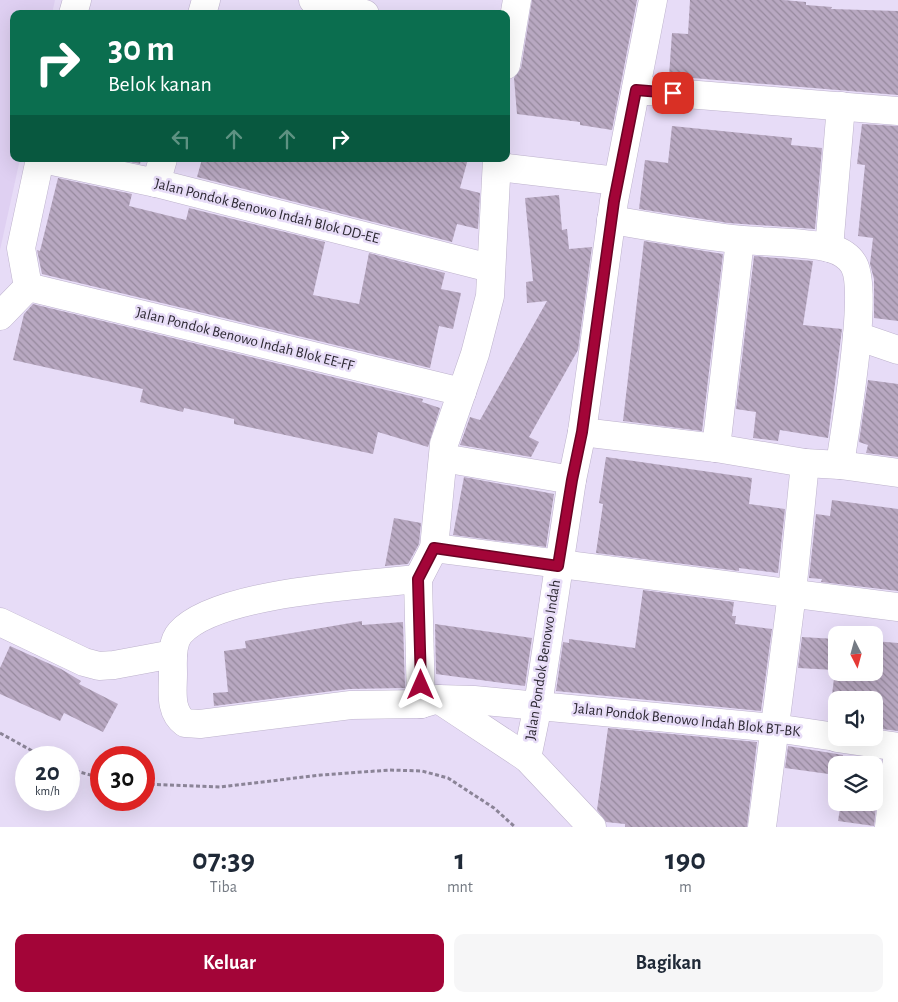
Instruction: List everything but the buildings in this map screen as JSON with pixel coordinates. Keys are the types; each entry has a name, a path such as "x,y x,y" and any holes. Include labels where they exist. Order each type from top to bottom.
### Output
{"street":[{"path":"313,0 349,10"},
{"path":"510,41 518,0"},
{"name":"Jalan Pondok Benowo Indah","path":"527,758 538,705 558,566 582,432 617,181 652,0"},
{"path":"636,90 898,111"},
{"path":"829,248 841,106"},
{"path":"0,316 28,287 22,263 22,248 40,162"},
{"name":"Jalan Pondok Benowo Indah Blok DD-EE","path":"70,162 159,171 490,268"},
{"path":"430,701 418,579 434,548 448,428 486,318 490,296 490,268 498,163 617,181"},
{"path":"611,220 740,240 829,248 845,254 855,266 859,298 857,336 840,465"},
{"path":"716,448 740,240"},
{"name":"Jalan Pondok Benowo Indah Blok EE-FF","path":"28,287 462,392"},
{"path":"857,336 898,350"},
{"path":"582,432 716,448 805,463 840,465 898,473"},
{"path":"443,458 572,480"},
{"path":"762,827 792,593 805,463"},
{"path":"434,548 558,566 898,607"},
{"path":"0,622 84,662 99,666 173,654 176,638 180,632 206,615 226,607 304,591 418,579"},
{"name":"Jalan Pondok Benowo Indah Blok BT-BK","path":"173,654 173,707 181,720 190,724 351,705 430,701 538,705 776,728 828,736"},
{"name":"Jalan Pondok Benowo Indah","path":"430,701 527,758 592,827"},
{"name":"Jalan Pondok Benowo Indah Blok BT-BK","path":"883,745 898,747"},
{"path":"889,827 898,752"}],"path":[{"path":"0,733 23,746"},
{"path":"155,784 220,787 321,775 390,770 422,771 448,778 494,808 515,827"}],"shaded area":[{"path":"0,0 55,0 53,10 10,10 10,162 19,162 0,250"}],"route":[{"path":"421,685 421,609 418,579 434,548 558,566 582,432 600,313 614,201 636,90 673,93"}]}
